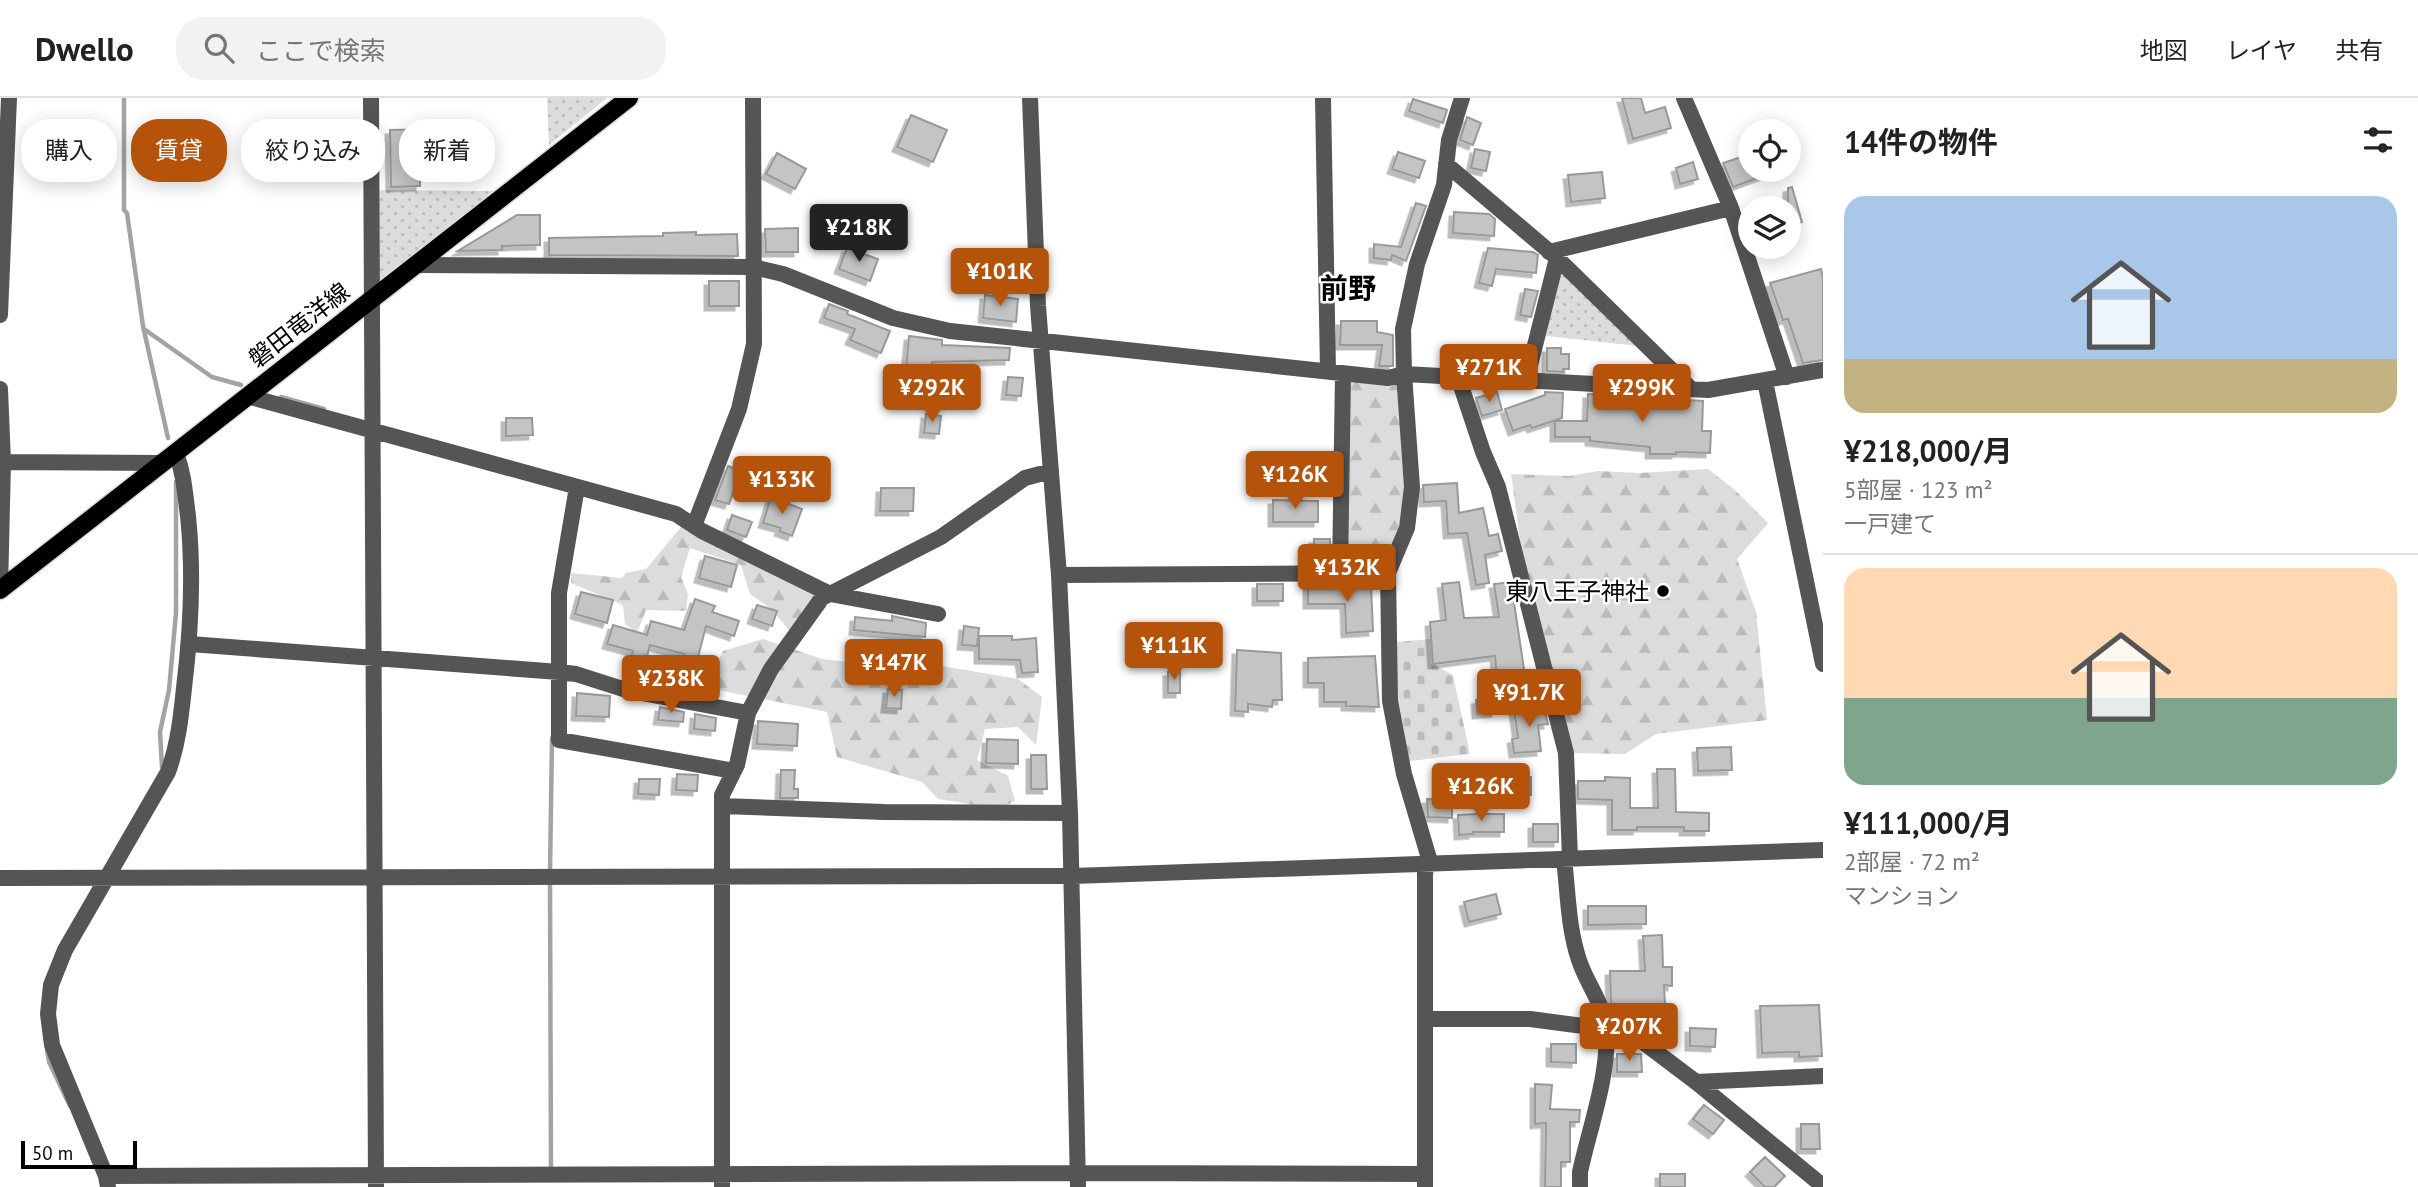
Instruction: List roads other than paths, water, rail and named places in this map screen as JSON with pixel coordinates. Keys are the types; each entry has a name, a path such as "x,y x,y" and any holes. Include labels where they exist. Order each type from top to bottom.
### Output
{"main road":[{"name":"磐田竜洋線","path":"0,590 629,98"}],"street":[{"path":"0,315 9,98"},
{"path":"371,98 376,1181"},
{"path":"694,526 740,409 754,344 753,98"},
{"path":"1030,98 1032,196 1059,575 1073,876 1078,1180"},
{"path":"1323,98 1335,372 1340,573"},
{"path":"1,462 170,458 183,472 191,546 192,598 190,644 176,751 168,772 65,950 51,985 48,1014 52,1045 107,1181 1425,1181 1428,865 1404,774 1390,701 1388,573 1407,528 1412,487 1403,329 1410,288 1444,185 1448,140 1462,98"},
{"path":"1684,98 1731,208 1787,377"},
{"path":"1446,164 1553,255 1691,389"},
{"path":"1553,255 1731,208"},
{"path":"1526,381 1553,255"},
{"path":"417,265 753,267 783,274 893,318 950,331 1388,378 1404,374 1708,390 1823,370"},
{"path":"1458,377 1483,452 1498,487 1566,753 1571,927 1579,962 1600,1002 1606,1029 1606,1057 1580,1172 1580,1187"},
{"path":"1765,381 1823,664"},
{"path":"0,389 0,590"},
{"path":"247,396 676,514 694,526 831,594 937,614"},
{"path":"722,1181 722,795 734,771 748,713 771,669 822,598 941,537 1024,478 1051,471"},
{"path":"578,487 559,593 559,740 734,771"},
{"path":"1059,575 1388,573"},
{"path":"190,644 576,674 626,690 748,713"},
{"path":"722,806 884,812 1070,813"},
{"path":"0,878 1073,876 1823,850"},
{"path":"1602,1011 1696,1082 1823,1186"},
{"path":"1425,1019 1530,1019 1606,1029"},
{"path":"1696,1082 1823,1076"}],"waterway":[{"path":"124,98 124,210 127,213 143,326 168,438"},
{"path":"144,329 212,377 241,385"},
{"path":"281,397 324,409"},
{"path":"162,767 160,732 169,690 176,613 176,482"},
{"path":"550,873 552,738"},
{"path":"550,882 551,1170"},
{"path":"47,1050 49,1062 70,1106"}],"place":[{"name":"東八王子神社","path":"1663,591"}],"district":[{"name":"前野","path":"1348,287"}]}
